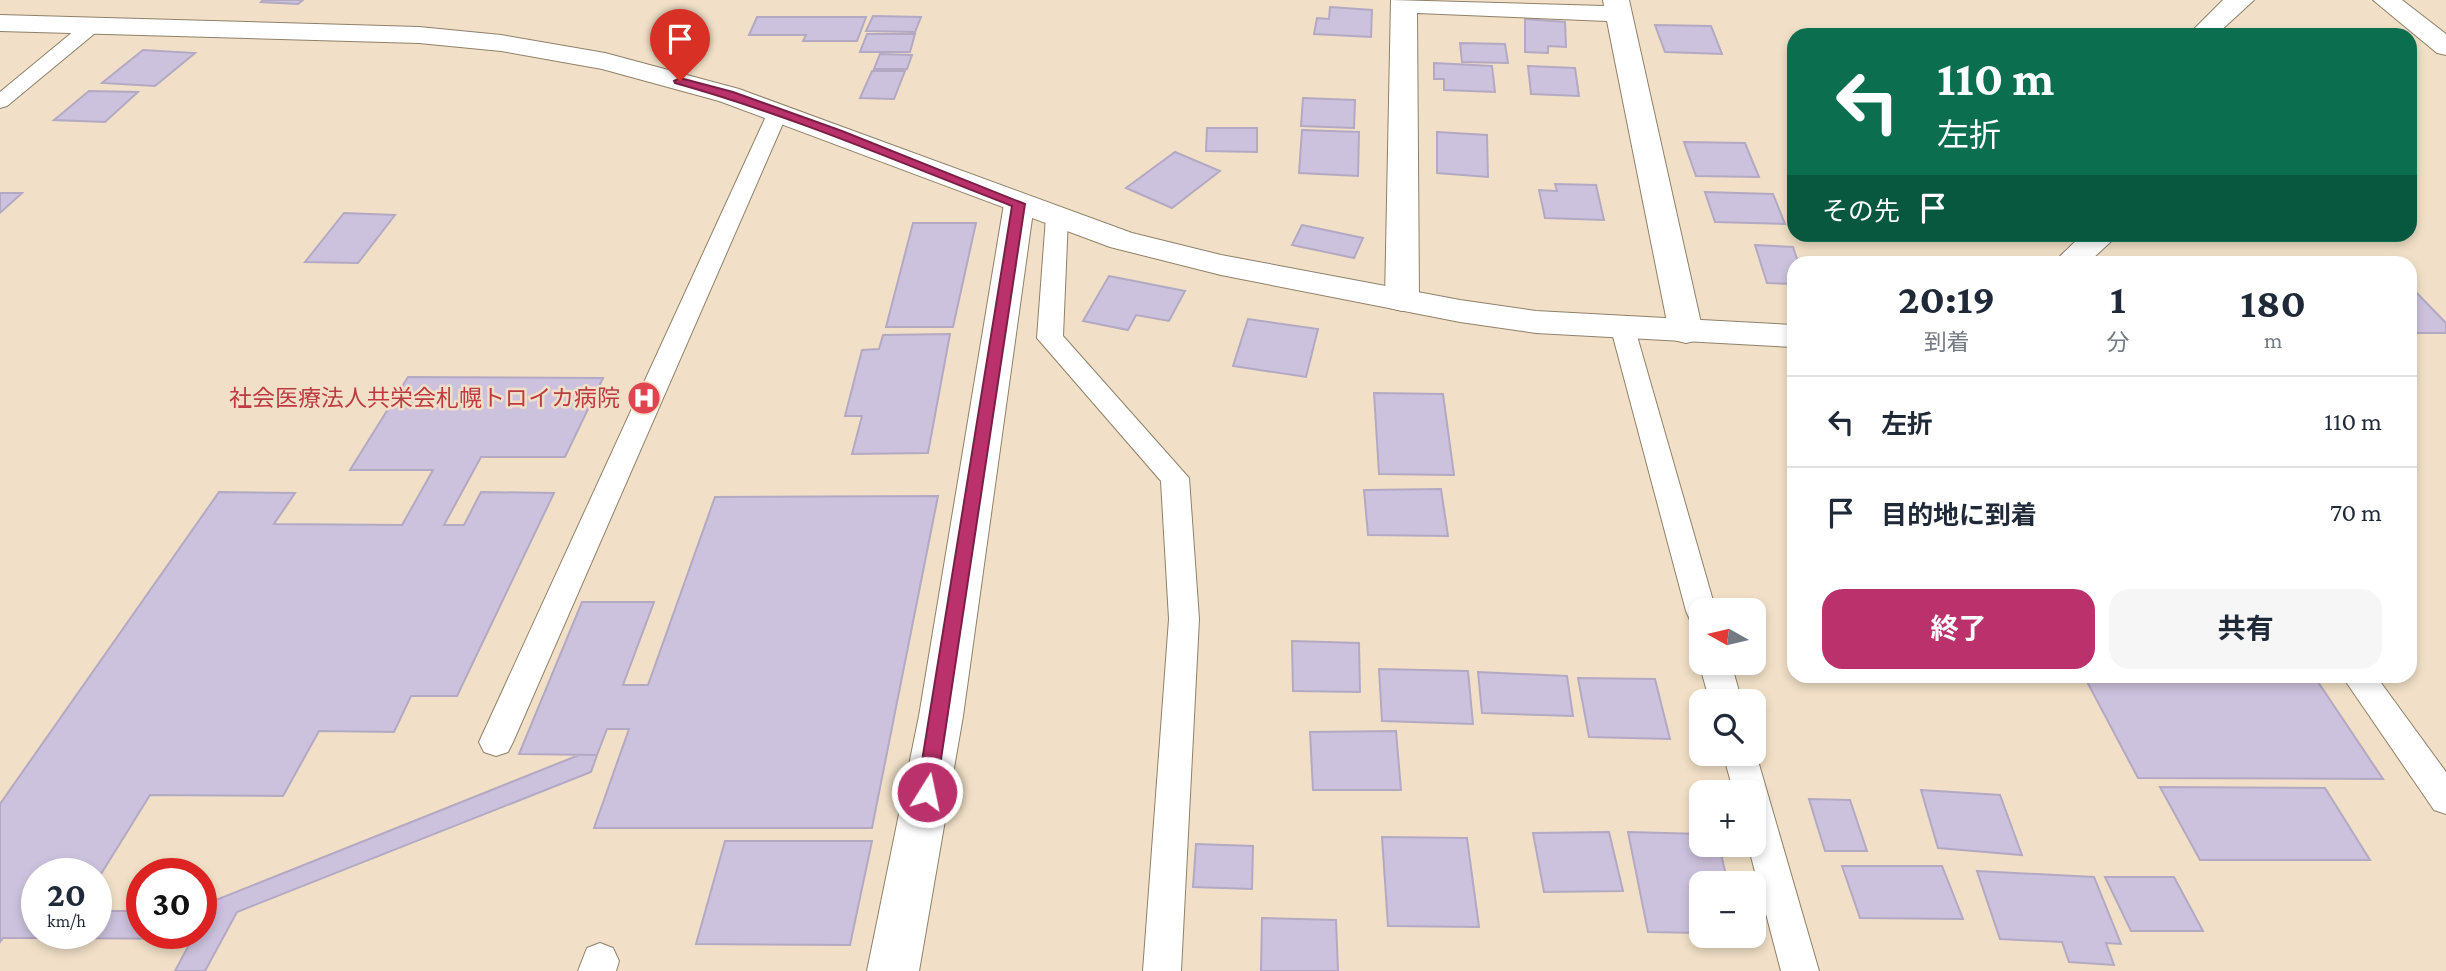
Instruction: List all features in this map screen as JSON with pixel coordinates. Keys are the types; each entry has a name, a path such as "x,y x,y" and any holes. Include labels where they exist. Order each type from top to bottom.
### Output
{"street":[{"path":"2209,28 2228,8 2241,0"},
{"path":"2386,0 2446,47"},
{"path":"1402,300 1404,2 1617,7 1686,332"},
{"path":"0,23 328,30 500,43 605,61 729,94 1018,204 1121,240 1221,265 1402,300 1536,322 1623,329 1787,336"},
{"path":"893,971 941,716 1018,204"},
{"path":"2077,256 2094,242"}],"lane":[{"path":"0,102 93,25"},
{"path":"496,743 778,112"},
{"path":"1057,217 1050,338 1175,478 1184,618 1162,971"},
{"path":"1623,329 1697,598"},
{"path":"2363,683 2446,799"},
{"path":"1766,846 1800,971"}],"building":[{"path":"303,0 298,4 261,2"},
{"path":"1330,7 1372,10 1371,37 1314,34 1317,18 1329,19"},
{"path":"873,16 921,17 915,32 866,31"},
{"path":"757,17 866,17 857,41 803,41 806,35 749,35"},
{"path":"1525,19 1565,22 1566,47 1548,46 1548,53 1525,52"},
{"path":"1655,25 1711,26 1722,54 1665,52"},
{"path":"867,34 915,34 910,52 860,52"},
{"path":"1460,43 1505,44 1508,63 1462,62"},
{"path":"143,50 195,53 155,86 102,83"},
{"path":"880,54 912,55 907,69 874,69"},
{"path":"1434,63 1492,66 1495,92 1444,90 1444,79 1434,79"},
{"path":"1528,66 1575,68 1579,96 1531,94"},
{"path":"872,71 905,71 894,99 860,98"},
{"path":"89,91 138,92 105,122 54,120"},
{"path":"1303,98 1355,100 1354,128 1301,126"},
{"path":"1207,128 1257,128 1257,152 1206,151"},
{"path":"1302,130 1359,132 1358,176 1299,173"},
{"path":"1437,132 1487,135 1488,177 1437,173"},
{"path":"1684,142 1745,143 1759,177 1696,176"},
{"path":"1175,152 1220,171 1172,208 1126,188"},
{"path":"1555,184 1596,185 1604,220 1545,218 1539,190 1557,191"},
{"path":"1705,192 1773,194 1785,224 1715,222"},
{"path":"0,193 22,193 0,213"},
{"path":"344,213 395,215 358,263 305,262"},
{"path":"913,223 976,223 953,327 886,327"},
{"path":"1302,225 1363,238 1354,258 1292,245"},
{"path":"1755,245 1793,247 1796,256 1787,256 1787,284 1767,283"},
{"path":"1109,276 1185,291 1169,321 1136,315 1128,330 1083,321"},
{"path":"2417,293 2446,323 2446,333 2417,333"},
{"path":"1248,319 1318,329 1306,377 1233,366"},
{"path":"950,334 928,453 852,454 862,416 845,416 862,350 879,349 883,335"},
{"path":"408,377 603,378 565,457 481,457 444,525 464,525 481,492 554,493 457,696 411,696 394,732 319,731 283,796 150,795 111,858 21,858 21,938 3,938 0,942 0,804 219,492 295,493 274,524 402,525 433,470 350,470"},
{"path":"1374,393 1443,394 1454,475 1379,474"},
{"path":"1441,489 1448,536 1368,535 1364,490"},
{"path":"938,496 872,828 594,828 629,729 607,729 597,755 519,754 582,602 654,602 623,685 648,685 715,497"},
{"path":"1292,641 1359,643 1360,692 1293,691"},
{"path":"1379,669 1468,671 1473,724 1382,721"},
{"path":"1478,672 1567,676 1573,716 1482,713"},
{"path":"1578,678 1655,679 1670,739 1589,737"},
{"path":"2088,683 2319,683 2383,779 2138,778"},
{"path":"1396,731 1401,790 1313,790 1310,732"},
{"path":"579,755 597,755 591,772 237,912 217,949 217,900"},
{"path":"2160,787 2325,788 2370,860 2200,860"},
{"path":"1921,790 2000,795 2022,855 1938,848"},
{"path":"1809,799 1850,800 1867,851 1825,851"},
{"path":"1609,832 1623,891 1544,892 1533,833"},
{"path":"1628,832 1689,834 1689,857 1722,857 1725,871 1689,871 1689,933 1648,932"},
{"path":"1382,837 1467,838 1479,927 1388,926"},
{"path":"725,841 872,841 850,945 696,944"},
{"path":"1196,844 1253,846 1252,889 1193,887"},
{"path":"1842,866 1942,866 1963,919 1860,918"},
{"path":"1977,871 2094,877 2121,944 2106,943 2114,965 2069,962 2062,942 2000,939"},
{"path":"2105,877 2174,877 2203,931 2131,931"},
{"path":"112,911 126,911 126,938 112,938"},
{"path":"1262,918 1336,920 1338,971 1261,971"},
{"path":"187,949 217,949 205,971 175,971"}],"place":[{"name":"社会医療法人共栄会札幌トロイカ病院","path":"644,398"}],"route":[{"path":"680,81 729,94 1018,204 941,716 927,792"}]}
